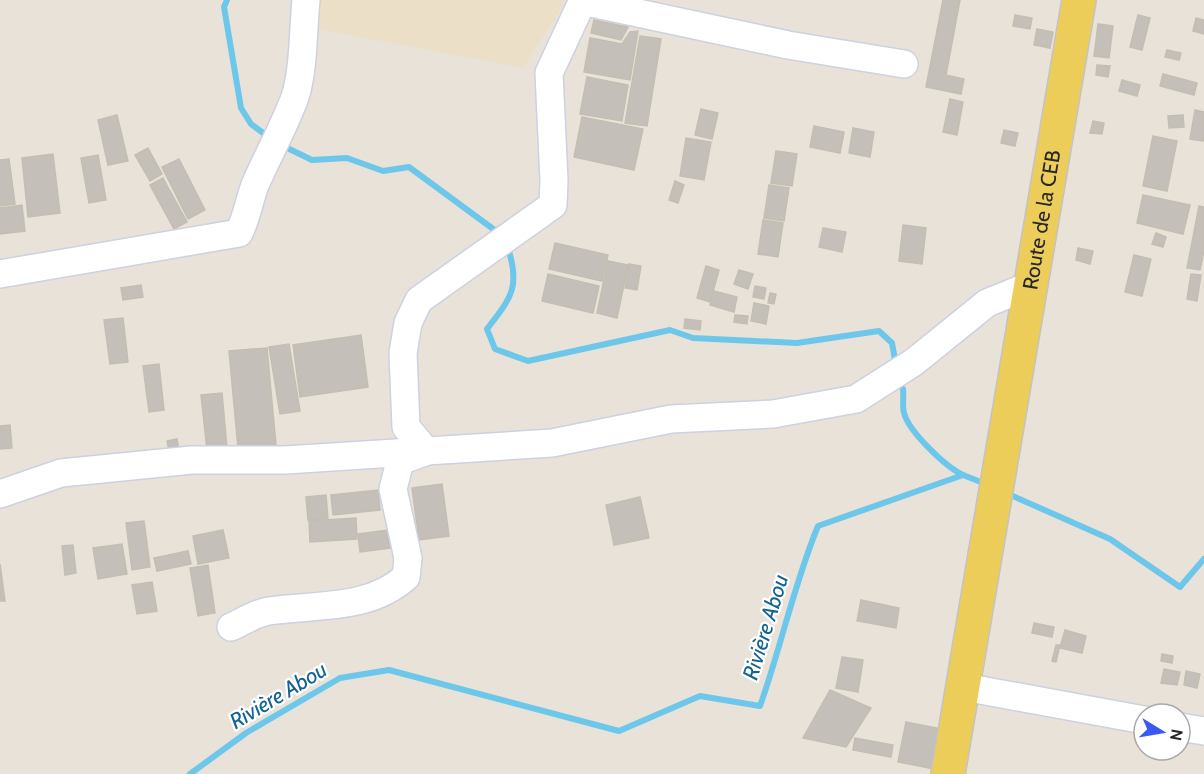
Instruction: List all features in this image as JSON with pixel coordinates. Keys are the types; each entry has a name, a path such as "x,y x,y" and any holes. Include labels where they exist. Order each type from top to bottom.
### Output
{"main road":[{"name":"Route de la CEB","path":"964,687 1079,0"},
{"path":"948,774 964,687"}],"street":[{"path":"0,274 239,233 248,214 253,191 267,156 282,130 296,94 306,0"},
{"path":"426,451 406,427 403,353 408,323 419,300 553,206 549,73 583,1 788,45 904,64"},
{"path":"0,494 61,473 192,460 285,460 552,443 671,419 773,414 856,399 914,362 987,303 1032,285"},
{"path":"231,627 267,611 333,608 396,587 406,578 408,558 393,489 400,461 426,451"},
{"path":"964,687 1132,718"}],"shaded area":[{"path":"311,0 562,0 560,11 523,68 307,27"}],"building":[{"path":"943,0 960,0 946,75 964,79 961,94 926,87"},
{"path":"1015,15 1032,18 1030,29 1013,26"},
{"path":"1138,15 1150,18 1142,50 1130,47"},
{"path":"1196,18 1204,20 1204,34 1193,31"},
{"path":"594,20 628,27 621,40 591,33"},
{"path":"1098,24 1113,26 1109,58 1094,56"},
{"path":"1037,29 1053,32 1050,48 1034,45"},
{"path":"638,31 630,80 584,72 590,38 622,44 630,32"},
{"path":"640,36 661,39 647,126 625,123"},
{"path":"1167,50 1181,53 1179,60 1165,57"},
{"path":"1097,65 1110,66 1108,77 1096,75"},
{"path":"1163,74 1197,83 1194,95 1160,86"},
{"path":"587,77 628,85 622,121 580,114"},
{"path":"1122,80 1140,85 1137,96 1119,91"},
{"path":"950,99 963,102 957,135 943,132"},
{"path":"701,109 718,113 712,139 695,135"},
{"path":"1195,110 1204,112 1204,141 1190,139"},
{"path":"117,115 128,161 108,165 98,120"},
{"path":"1183,115 1184,127 1169,128 1168,116"},
{"path":"582,117 643,129 634,170 574,157"},
{"path":"1093,121 1104,123 1102,134 1090,133"},
{"path":"814,126 844,132 840,153 810,147"},
{"path":"853,128 874,132 870,157 849,153"},
{"path":"1004,130 1018,133 1015,146 1001,143"},
{"path":"1153,136 1177,141 1167,191 1143,186"},
{"path":"686,138 711,142 704,180 680,176"},
{"path":"148,148 162,174 150,181 135,155"},
{"path":"776,151 797,154 792,186 771,183"},
{"path":"53,154 60,213 28,217 22,158"},
{"path":"98,155 106,200 89,203 81,158"},
{"path":"9,159 15,204 0,206 0,160"},
{"path":"179,159 205,210 188,219 162,167"},
{"path":"163,178 187,222 174,229 150,185"},
{"path":"675,181 684,185 678,203 669,200"},
{"path":"769,185 789,188 784,221 764,218"},
{"path":"1143,195 1190,205 1183,234 1137,223"},
{"path":"22,205 25,231 0,234 0,208"},
{"path":"1199,206 1204,207 1204,251 1200,270 1187,268"},
{"path":"763,220 783,223 778,257 758,254"},
{"path":"903,225 926,228 922,264 899,261"},
{"path":"823,228 846,232 842,252 819,247"},
{"path":"1156,233 1166,237 1163,247 1152,244"},
{"path":"555,243 608,255 602,281 549,269"},
{"path":"1078,248 1093,251 1090,264 1076,260"},
{"path":"1134,255 1151,259 1142,296 1125,292"},
{"path":"608,261 628,265 617,318 597,313"},
{"path":"629,264 641,266 637,290 625,288"},
{"path":"706,266 719,270 710,302 697,298"},
{"path":"739,270 753,274 748,289 734,284"},
{"path":"548,274 599,286 593,313 542,301"},
{"path":"1191,274 1201,275 1197,301 1187,299"},
{"path":"141,285 143,297 123,300 121,288"},
{"path":"755,286 766,288 764,299 753,297"},
{"path":"714,291 737,297 734,312 710,305"},
{"path":"770,293 776,294 774,304 768,303"},
{"path":"754,303 769,306 766,324 751,321"},
{"path":"735,315 748,316 747,324 734,322"},
{"path":"123,318 128,362 110,364 104,320"},
{"path":"685,319 701,321 700,330 684,328"},
{"path":"361,335 368,387 300,397 293,345"},
{"path":"289,344 300,411 280,414 269,347"},
{"path":"267,348 276,445 238,448 229,351"},
{"path":"159,364 164,410 149,412 143,366"},
{"path":"222,393 227,448 207,450 201,395"},
{"path":"10,425 12,448 0,449 0,426"},
{"path":"177,439 179,450 169,451 167,441"},
{"path":"442,484 449,536 419,540 412,488"},
{"path":"378,490 380,510 333,515 331,495"},
{"path":"326,495 328,519 308,520 306,497"},
{"path":"640,497 649,538 614,545 606,505"},
{"path":"356,518 357,539 310,542 309,521"},
{"path":"144,521 150,567 132,570 126,523"},
{"path":"223,530 229,558 198,564 193,536"},
{"path":"388,530 390,548 360,552 358,534"},
{"path":"122,544 127,574 98,579 93,548"},
{"path":"73,545 76,573 65,575 62,546"},
{"path":"188,551 191,564 157,571 154,558"},
{"path":"0,564 5,601 0,601"},
{"path":"208,565 215,613 198,616 190,568"},
{"path":"152,582 157,611 137,614 132,585"},
{"path":"861,600 899,608 896,628 857,621"},
{"path":"1034,623 1054,627 1052,637 1032,633"},
{"path":"1065,630 1086,636 1082,653 1060,648"},
{"path":"1056,645 1060,645 1056,662 1052,661"},
{"path":"1162,654 1173,656 1172,663 1161,661"},
{"path":"842,657 863,660 858,692 836,688"},
{"path":"1164,669 1180,672 1177,685 1161,683"},
{"path":"1186,671 1200,674 1197,688 1184,685"},
{"path":"830,690 871,708 846,747 803,738"},
{"path":"906,722 942,729 935,769 898,762"},
{"path":"855,738 893,745 891,757 853,750"}],"waterway":[{"path":"227,0 224,7 241,108 251,124 270,138"},
{"path":"281,145 312,160 347,158 383,171 409,167 500,234"},
{"path":"507,245 513,271 512,290 503,308 487,329 495,349 528,361 670,330 693,338 797,343 879,331 892,343 895,360"},
{"path":"903,389 904,413 913,430 938,457 963,475"},
{"name":"Rivière Abou","path":"190,774 246,733 340,678 389,670 619,731 700,696 760,706 818,526 963,475 986,484"},
{"name":"Rivière Abou","path":"1006,493 1110,539 1180,587 1204,559"}]}
